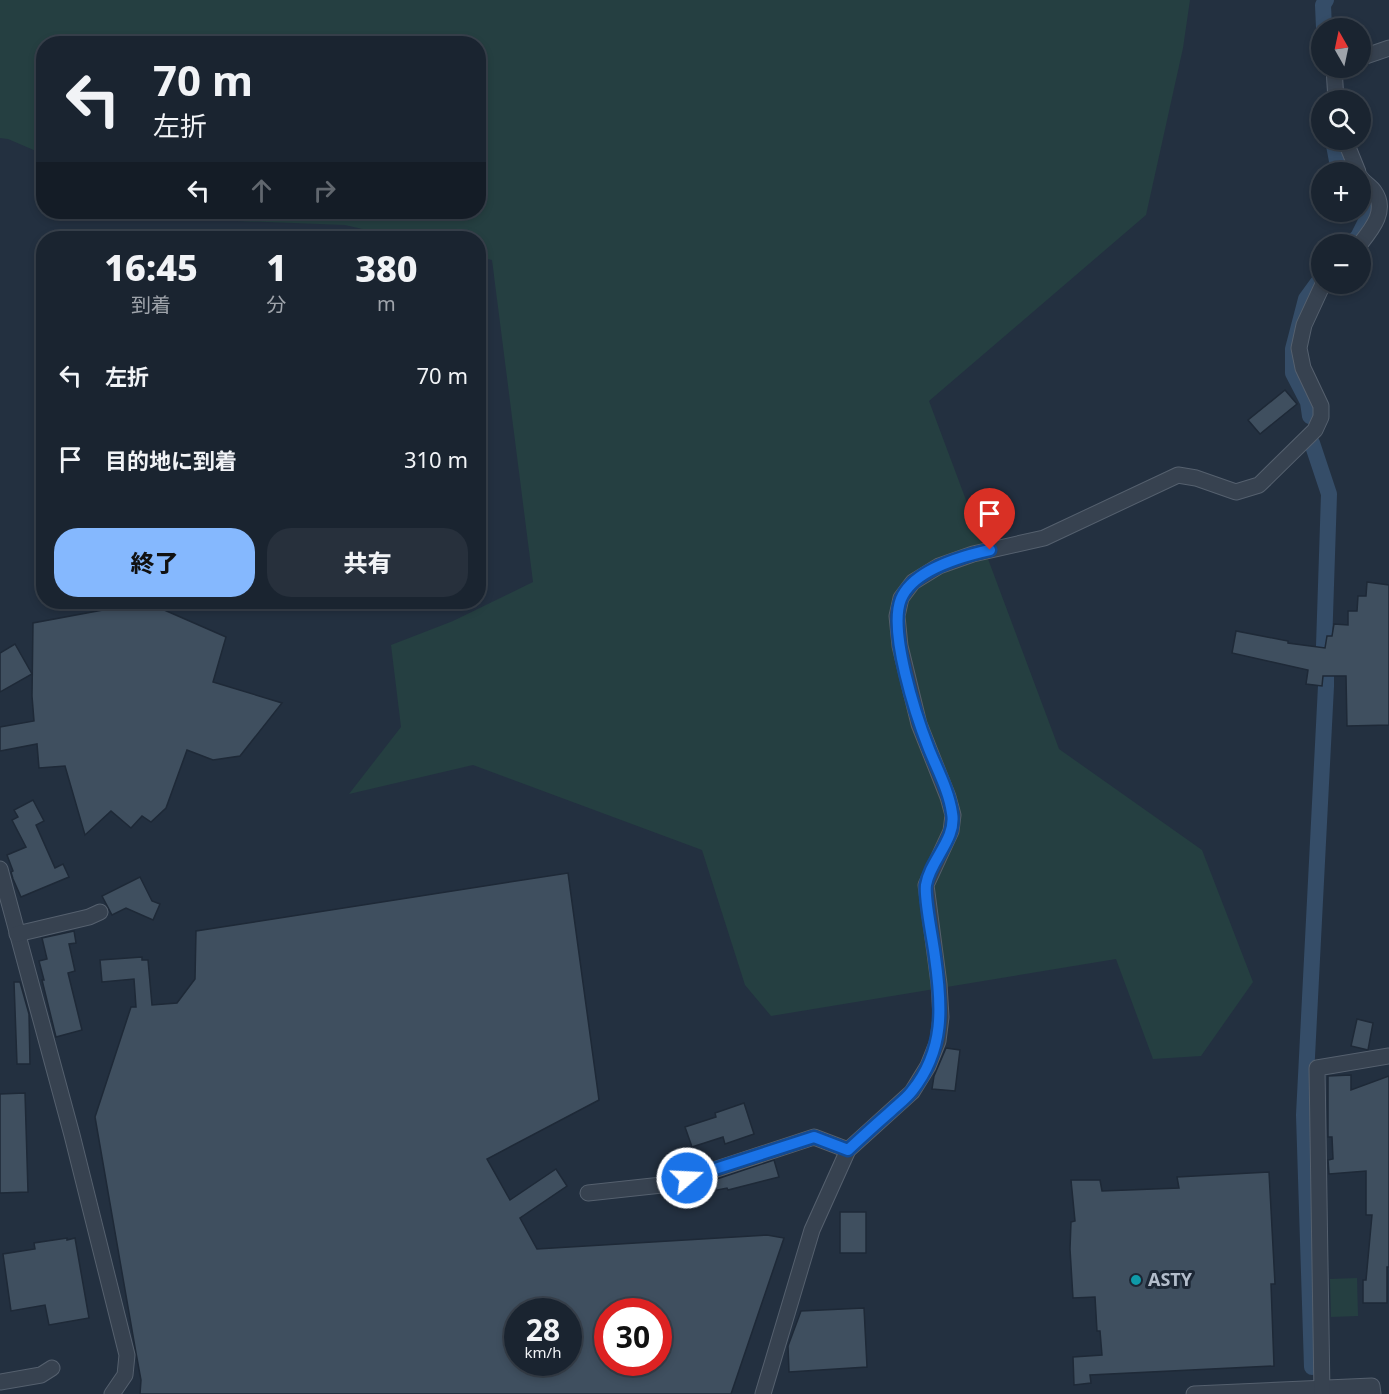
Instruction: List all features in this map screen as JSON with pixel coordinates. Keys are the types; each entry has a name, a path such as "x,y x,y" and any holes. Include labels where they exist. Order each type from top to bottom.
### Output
{"street":[{"path":"1371,54 1389,48"},
{"path":"1366,234 1380,213 1378,200 1371,187"},
{"path":"763,1394 812,1230 848,1150 912,1092 928,1066 938,1041 941,1017 939,984 926,885 951,831 953,815 919,724 900,646 897,616 901,598 913,582 939,566 973,554 1044,538 1178,475 1196,478 1236,492 1259,485 1315,430 1322,417 1321,406 1303,368 1299,348 1304,325 1318,294"},
{"path":"0,869 72,1135 127,1355 125,1375 112,1394"},
{"path":"17,934 89,917 100,912"},
{"path":"1321,1391 1317,1068 1389,1056"},
{"path":"588,1193 671,1184 814,1137 848,1150"},
{"path":"0,1382 41,1375 52,1368"},
{"path":"1194,1394 1321,1391 1372,1386 1373,1394"}],"green space":[{"path":"0,0 1190,0 1183,48 1146,215 929,401 1059,749 1202,850 1253,982 1201,1056 1153,1059 1116,959 771,1016 745,985 702,850 473,765 349,794 401,727 391,645 478,609 486,609 486,605 533,582 492,260 486,259 486,231 371,231 345,225 186,219 486,219 486,36 36,36 36,151 0,138"},
{"path":"1357,1278 1358,1316 1331,1317 1330,1279"}],"building":[{"path":"1285,390 1297,404 1260,434 1248,420"},
{"path":"1367,582 1389,585 1389,725 1347,726 1346,676 1323,676 1322,686 1306,684 1308,670 1232,653 1236,631 1288,641 1288,643 1325,648 1327,636 1332,636 1334,624 1348,625 1348,611 1357,611 1358,596 1366,596"},
{"path":"108,609 162,609 226,637 213,682 282,703 240,756 213,760 187,750 166,808 151,822 142,816 131,828 111,811 85,835 65,766 39,768 37,744 0,751 0,727 34,721 33,623"},
{"path":"15,644 32,674 0,692 0,653"},
{"path":"33,800 44,821 36,825 55,868 63,864 69,877 21,897 13,879 11,872 13,871 7,855 26,847 12,820 18,817 14,810"},
{"path":"568,873 599,1100 487,1159 510,1200 556,1169 567,1186 520,1218 537,1249 767,1235 784,1238 731,1394 140,1394 141,1380 95,1117 131,1007 136,1007 134,979 102,982 100,960 142,957 142,960 148,960 152,1005 177,1003 195,979 196,931"},
{"path":"140,877 152,901 160,904 153,920 126,908 112,915 102,896"},
{"path":"74,931 76,943 69,944 75,971 68,973 82,1030 56,1037 39,961 47,959 42,938"},
{"path":"14,982 20,982 29,1014 30,1064 17,1064"},
{"path":"1357,1019 1373,1023 1368,1050 1351,1046"},
{"path":"946,1048 960,1050 955,1091 932,1089 934,1076"},
{"path":"1351,1075 1351,1090 1389,1076 1387,1303 1363,1303 1363,1280 1366,1280 1372,1215 1366,1215 1366,1171 1329,1174 1328,1160 1333,1159 1332,1137 1328,1137 1328,1076"},
{"path":"25,1093 28,1192 0,1193 0,1094"},
{"path":"744,1103 754,1134 725,1144 723,1137 692,1147 685,1127 716,1117 715,1113"},
{"path":"774,1160 779,1177 728,1190 727,1188 707,1192 705,1183"},
{"path":"1269,1172 1275,1284 1271,1284 1274,1366 1090,1375 1091,1383 1074,1385 1073,1357 1102,1355 1100,1331 1097,1331 1095,1297 1073,1298 1070,1249 1071,1222 1075,1221 1071,1180 1100,1180 1102,1191 1179,1188 1177,1177"},
{"path":"840,1212 866,1212 866,1253 840,1253"},
{"path":"67,1238 67,1240 75,1238 89,1318 49,1325 45,1305 11,1311 3,1254 35,1249 34,1243"},
{"path":"864,1308 867,1367 789,1372 788,1346 801,1311"}],"waterway":[{"path":"1324,18 1323,5 1326,0"},
{"path":"1335,150 1338,162"},
{"path":"1360,234 1366,222"},
{"path":"1310,416 1308,402 1293,373 1293,349 1306,299 1311,292"},
{"path":"1312,443 1329,494 1324,646 1326,686 1304,1115 1312,1367"}],"place":[{"name":"ASTY","path":"1136,1280"}],"route":[{"path":"687,1178 814,1137 848,1150 912,1092 928,1066 938,1041 941,1017 926,885 951,831 953,815 919,724 900,646 897,616 901,598 913,582 939,566 990,550"}]}
